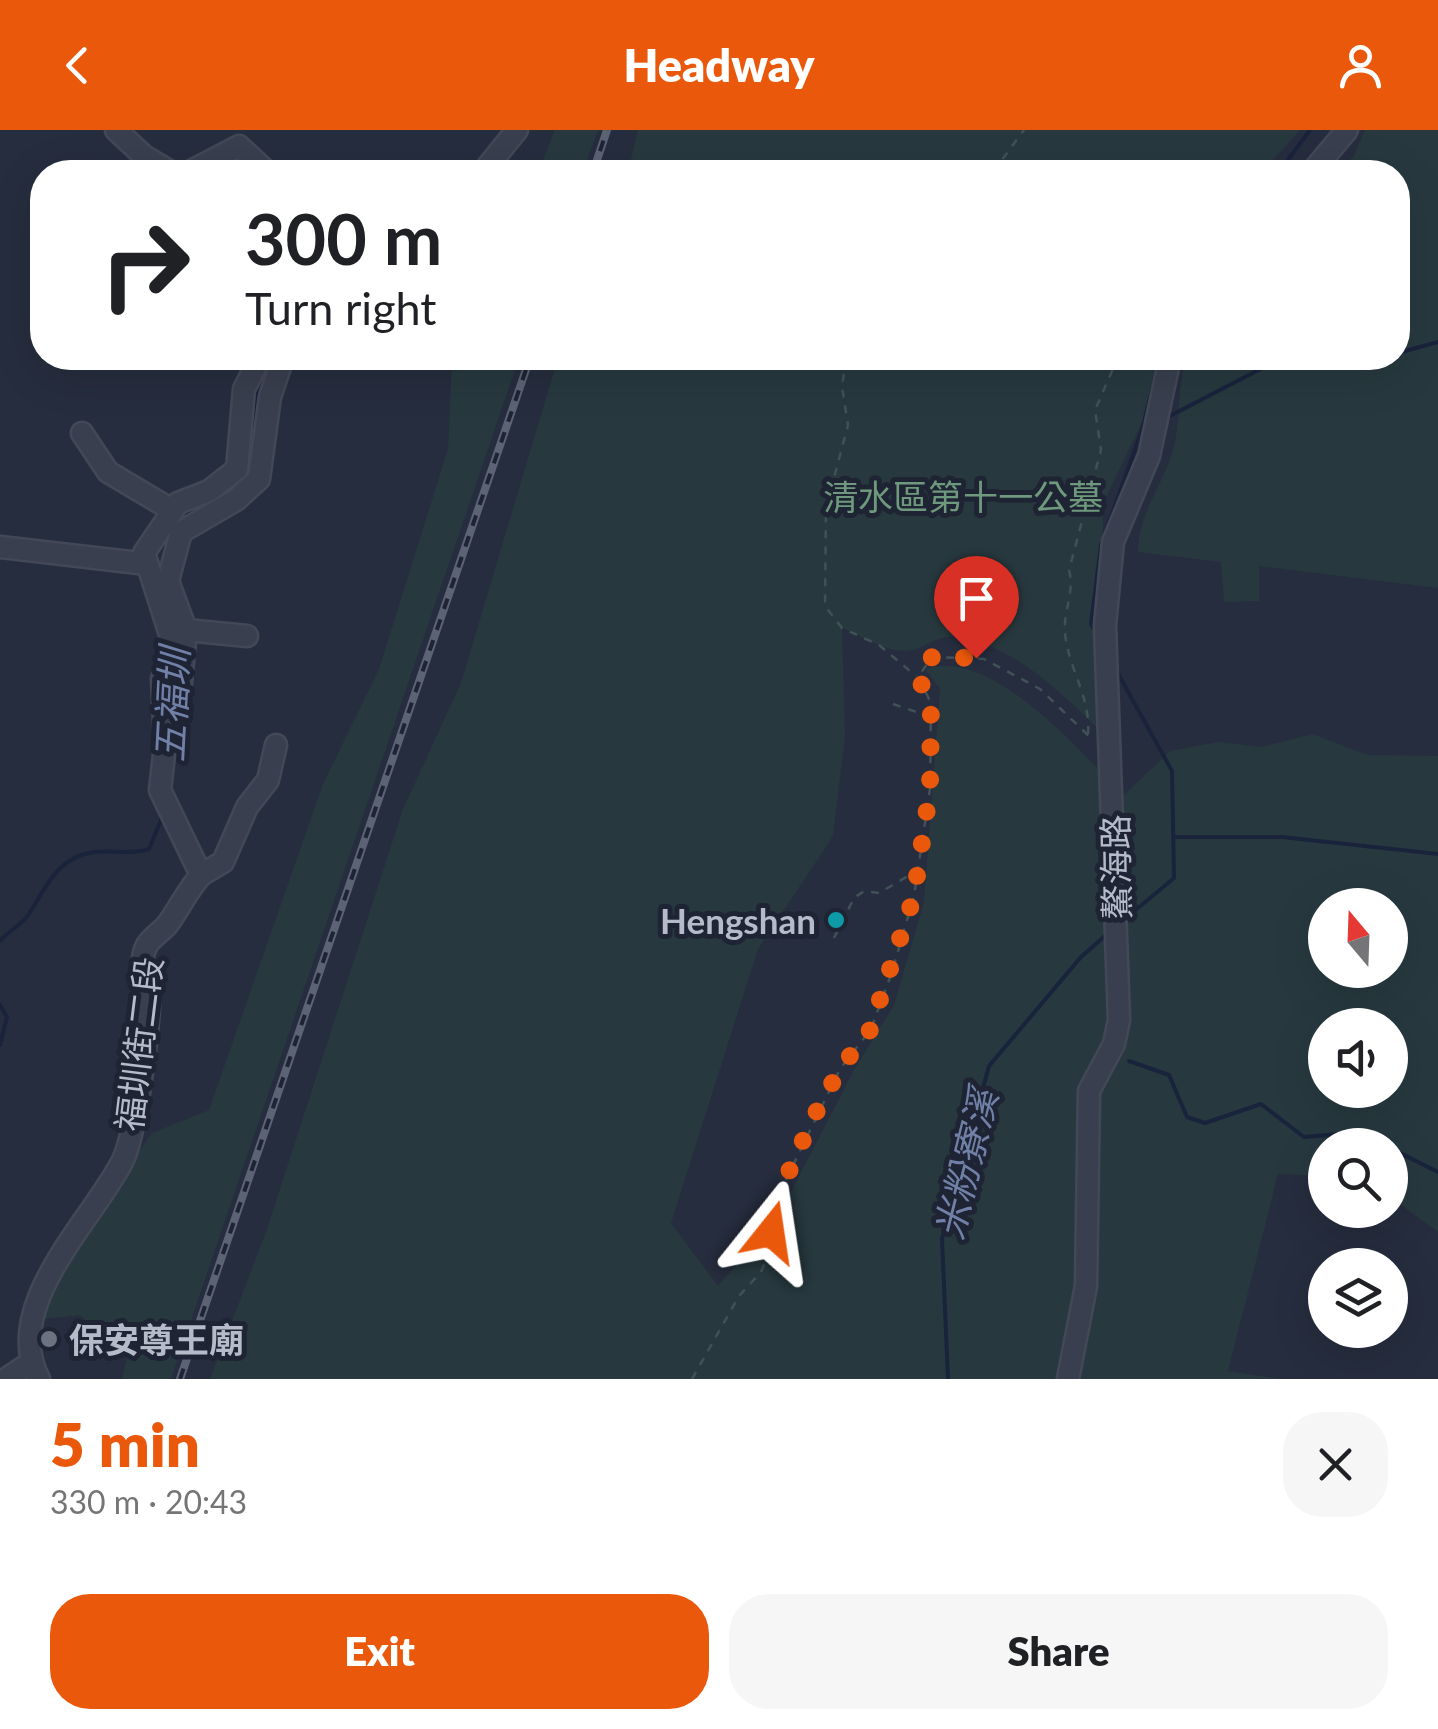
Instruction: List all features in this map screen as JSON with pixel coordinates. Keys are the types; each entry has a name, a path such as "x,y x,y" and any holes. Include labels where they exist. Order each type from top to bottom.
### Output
{"lane":[{"path":"116,130 151,160"},
{"path":"492,160 517,130"},
{"path":"1322,160 1347,130"},
{"path":"213,160 240,146 255,160"},
{"path":"201,874 160,790 165,746 162,679 173,644 144,552 172,510 237,469 244,389 254,370"},
{"path":"173,812 179,675 186,630 168,581 181,532 236,500 259,479 270,398 279,370"},
{"name":"鰲海路","path":"1068,1379 1086,1286 1089,1091 1114,1044 1119,1020 1105,625 1108,578 1114,542 1149,456 1167,370"},
{"path":"82,433 108,472 172,510"},
{"path":"0,547 147,564"},
{"path":"186,630 246,636"},
{"name":"福圳街二段","path":"18,1371 20,1338 44,1269 123,1160 149,1005 142,960 146,946 168,924 180,898 201,874 223,862 247,807 268,780 276,745"}],"path":[{"path":"1002,160 1024,130"},
{"path":"692,1379 738,1296 762,1272 778,1196 840,1069 870,1030 914,896 930,789 931,704 918,677 879,645 842,628 825,606 826,508 848,424 842,387 844,370"},
{"path":"1088,735 1084,694 1064,631 1072,584 1069,570 1101,450 1095,410 1112,370"},
{"path":"918,677 932,657 984,659 1040,689 1112,758"},
{"path":"893,704 930,716"},
{"path":"834,938 854,898 864,891 879,893 916,872"}],"green space":[{"path":"555,130 598,130 587,160 543,160"},
{"path":"638,130 1300,130 1273,160 631,160"},
{"path":"1365,130 1438,130 1438,588 1259,566 1259,601 1224,602 1221,562 1138,552 1146,512 1173,450 1184,370 1410,370 1410,160 1351,160"},
{"path":"451,370 515,370 171,1379 122,1379 127,1357 80,1315 44,1319 54,1273 152,1133 209,1110 323,784 379,669 448,449"},
{"name":"清水區第十一公墓","path":"554,370 1158,370 1144,418 1103,504 1101,732 1040,676 986,644 951,636 916,649 897,650 842,628 845,736 833,836 758,949 671,1223 718,1286 779,1215 854,1070 894,1005 924,902 940,689 925,669 951,666 979,673 1006,688 1060,731 1123,796 1170,751 1218,742 1262,747 1312,734 1368,755 1438,756 1438,1232 1408,1210 1408,1128 1308,1128 1308,1175 1278,1174 1228,1371 1281,1379 210,1379 267,1229 403,809 461,683"}],"waterway":[{"name":"米粉寮溪","path":"1288,160 1310,130"},
{"path":"1410,350 1438,342"},
{"name":"米粉寮溪","path":"1097,634 1091,624 1101,545 1142,430 1157,370"},
{"path":"1166,418 1258,370"},
{"name":"五福圳","path":"245,470 257,386"},
{"name":"五福圳","path":"175,524 194,507"},
{"name":"五福圳","path":"161,571 169,531"},
{"name":"米粉寮溪","path":"1116,670 1172,771 1174,878 1126,918"},
{"name":"五福圳","path":"0,941 26,918 62,866 95,852 149,849 163,815"},
{"path":"1174,837 1282,837 1438,854"},
{"name":"米粉寮溪","path":"948,1379 942,1239 989,1066 1081,957 1106,935"},
{"name":"五福圳","path":"0,1005 7,1017 0,1045"},
{"path":"1129,1061 1169,1075 1187,1117 1205,1123 1261,1104 1308,1137"},
{"path":"1408,1157 1438,1172"}],"railway":[{"path":"597,160 607,130"},
{"path":"180,1379 526,370"}],"place":[{"name":"Hengshan","path":"836,920"},
{"name":"保安尊王廟","path":"49,1339"}],"route":[{"path":"771,1232 778,1196 813,1118 840,1069 870,1030 914,896 930,789 931,704 918,677 932,657 976,658"}]}
